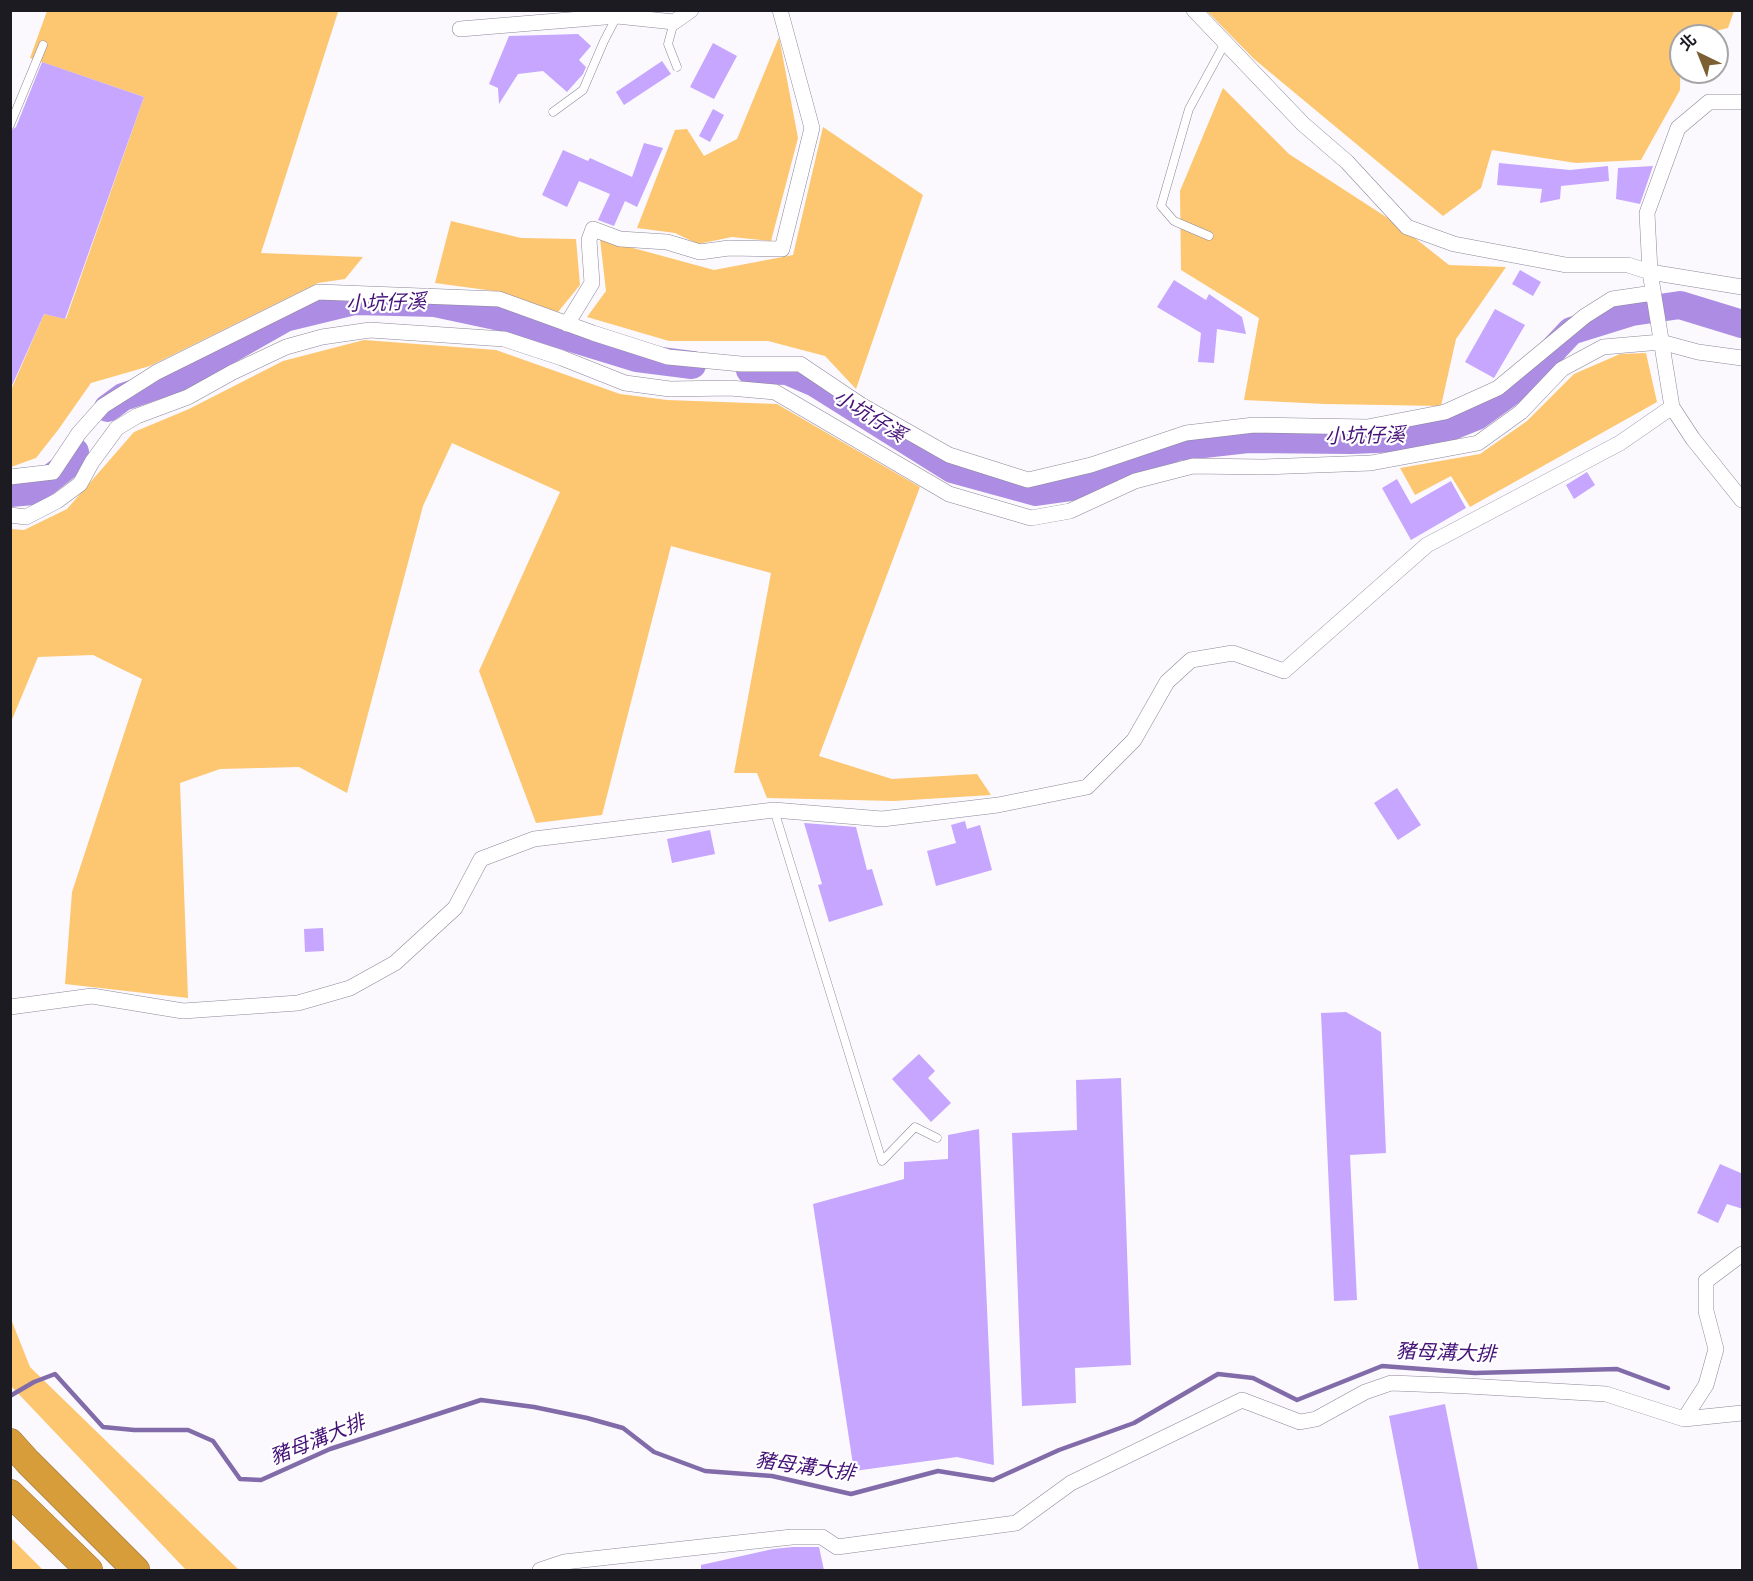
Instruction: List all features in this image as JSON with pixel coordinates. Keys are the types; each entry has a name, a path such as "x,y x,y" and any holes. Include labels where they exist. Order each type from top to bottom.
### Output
{"highway":[{"path":"10,1442 136,1570"},
{"path":"10,1493 89,1570"}],"street":[{"path":"460,29 617,16 674,22 691,10"},
{"path":"567,324 592,283 589,240 593,229 620,239 667,242 700,252 729,248 782,249 812,128 780,10"},
{"path":"1194,10 1224,44 1304,124 1347,162 1407,227 1454,244 1510,255 1566,265 1628,265 1650,272 1743,288"},
{"path":"1743,102 1709,102 1678,128 1647,213 1650,272 1672,407 1693,439 1743,500"},
{"path":"10,477 53,472 79,433 103,406 157,372 318,292 499,299 668,357 741,364 800,364 861,405 949,455 1028,480 1091,465 1186,433 1254,425 1367,427 1445,412 1498,388 1585,316 1612,299 1653,293"},
{"path":"10,514 26,517 57,501 80,484 92,462 117,428 137,416 188,397 232,372 286,346 322,337 370,330 504,339 562,358 625,383 670,389 730,388 775,392 950,494 1031,518 1070,511 1135,481 1194,466 1263,467 1371,463 1478,443 1521,412 1562,369 1603,347 1661,342 1698,352 1743,358"},
{"path":"10,1007 92,996 183,1011 298,1003 350,988 395,963 455,908 481,859 534,839 774,810 882,819 998,805 1087,787 1134,740 1167,682 1191,660 1233,653 1284,671 1427,545 1620,443 1672,407"},
{"path":"1684,1419 1706,1385 1716,1349 1706,1311 1706,1281 1743,1254"},
{"path":"540,1570 564,1562 792,1537 822,1537 837,1547 1016,1523 1071,1483 1242,1400 1300,1422 1316,1419 1365,1392 1391,1383 1606,1394 1684,1419 1743,1413"}],"lane":[{"path":"554,112 584,90 604,40 617,16"},
{"path":"674,22 668,44 677,67"},
{"path":"1209,236 1174,221 1161,206 1189,110 1224,44"},
{"path":"10,124 43,45"},
{"path":"774,810 882,1161 915,1127 938,1138"}],"shaded area":[{"path":"330,10 338,12 261,253 363,257 345,279 318,283 150,366 91,383 36,458 11,467 11,390 44,314 66,319 144,97 30,58 47,11"},
{"path":"1207,11 1734,11 1729,25 1669,24 1669,84 1680,84 1680,90 1641,160 1576,163 1492,150 1481,188 1443,216 1254,59"},
{"path":"779,37 798,138 771,241 732,237 698,244 675,233 637,228 675,130 687,129 704,156 737,139"},
{"path":"1223,88 1289,154 1397,224 1449,265 1506,267 1456,339 1441,406 1244,400 1259,318 1181,270 1180,191"},
{"path":"823,127 923,195 856,389 825,356 768,341 669,341 587,317 606,291 600,239 714,270 793,255"},
{"path":"451,221 521,238 576,239 580,285 558,312 494,291 435,283"},
{"path":"364,340 496,350 620,394 667,400 777,404 920,487 819,756 892,779 977,774 991,795 894,801 767,798 757,773 734,773 771,573 671,546 602,815 536,823 479,671 560,492 452,443 423,506 347,793 299,767 220,769 180,783 188,998 65,984 72,892 142,679 93,655 38,657 11,722 11,529 24,530 67,509 134,432 189,409 283,361"},
{"path":"1646,353 1657,402 1470,507 1451,476 1415,495 1400,468 1480,454 1527,421 1574,374 1620,354"},
{"path":"11,1319 30,1367 239,1570 186,1570 11,1386"},
{"path":"11,1538 43,1570 11,1570"}],"building":[{"path":"578,34 591,46 579,60 586,67 583,74 567,92 543,71 518,74 499,104 498,88 489,84 509,36"},
{"path":"713,43 737,56 714,99 690,87"},
{"path":"662,61 671,74 624,105 616,92"},
{"path":"42,62 144,97 65,319 44,314 10,390 10,131 16,127"},
{"path":"713,109 724,115 710,142 699,136"},
{"path":"644,143 663,148 637,207 625,201 614,226 598,220 610,194 579,181 567,207 542,195 563,150 588,161 590,158 632,177"},
{"path":"1499,163 1570,170 1608,166 1609,181 1561,186 1560,199 1540,203 1542,189 1497,185"},
{"path":"1653,166 1640,204 1616,199 1618,168"},
{"path":"1520,270 1541,282 1533,296 1512,284"},
{"path":"1174,280 1206,300 1209,294 1242,317 1246,334 1217,329 1214,363 1198,362 1201,333 1157,307"},
{"path":"1495,309 1525,325 1494,378 1465,362"},
{"path":"1587,472 1595,485 1574,499 1566,485"},
{"path":"1397,479 1411,504 1451,481 1466,508 1411,540 1382,488"},
{"path":"1397,788 1421,825 1398,840 1374,803"},
{"path":"965,821 967,829 980,825 992,870 936,886 927,851 956,843 951,825"},
{"path":"804,823 856,827 867,870 872,869 883,905 829,922 818,885 822,884"},
{"path":"710,830 715,854 672,863 667,839"},
{"path":"323,928 324,951 305,952 304,929"},
{"path":"1346,1012 1381,1032 1386,1153 1350,1155 1357,1300 1334,1301 1321,1013"},
{"path":"919,1054 935,1071 928,1078 951,1103 931,1122 892,1079"},
{"path":"1121,1078 1131,1365 1075,1368 1076,1403 1022,1406 1012,1133 1077,1130 1076,1080"},
{"path":"979,1129 994,1465 957,1457 854,1471 813,1204 904,1179 904,1162 948,1159 948,1135"},
{"path":"1720,1164 1743,1174 1743,1209 1727,1204 1718,1223 1697,1213"},
{"path":"1445,1404 1478,1570 1419,1570 1389,1416"},
{"path":"819,1547 824,1570 701,1570 701,1565 773,1549"}],"waterway":[{"name":"小坑仔溪","path":"108,408 123,397 179,378 285,318 355,301 435,303 510,319 637,358 692,365"},
{"name":"小坑仔溪","path":"750,370 787,371 815,383 952,469 1036,492 1079,486 1177,447 1248,439 1351,440 1425,437 1477,416 1520,385 1571,331 1632,312 1680,305 1742,324"},
{"name":"小坑仔溪","path":"10,493 34,491 65,467 75,452"},
{"name":"豬母溝大排","path":"10,1396 34,1382 55,1374 103,1427 134,1430 188,1430 213,1441 240,1479 261,1480 330,1449 481,1400 534,1407 623,1428 654,1452 705,1471 772,1476 851,1494 938,1471 993,1480 1059,1450 1134,1423 1218,1374 1253,1378 1297,1400 1382,1366 1475,1373 1617,1369 1668,1388"}]}
